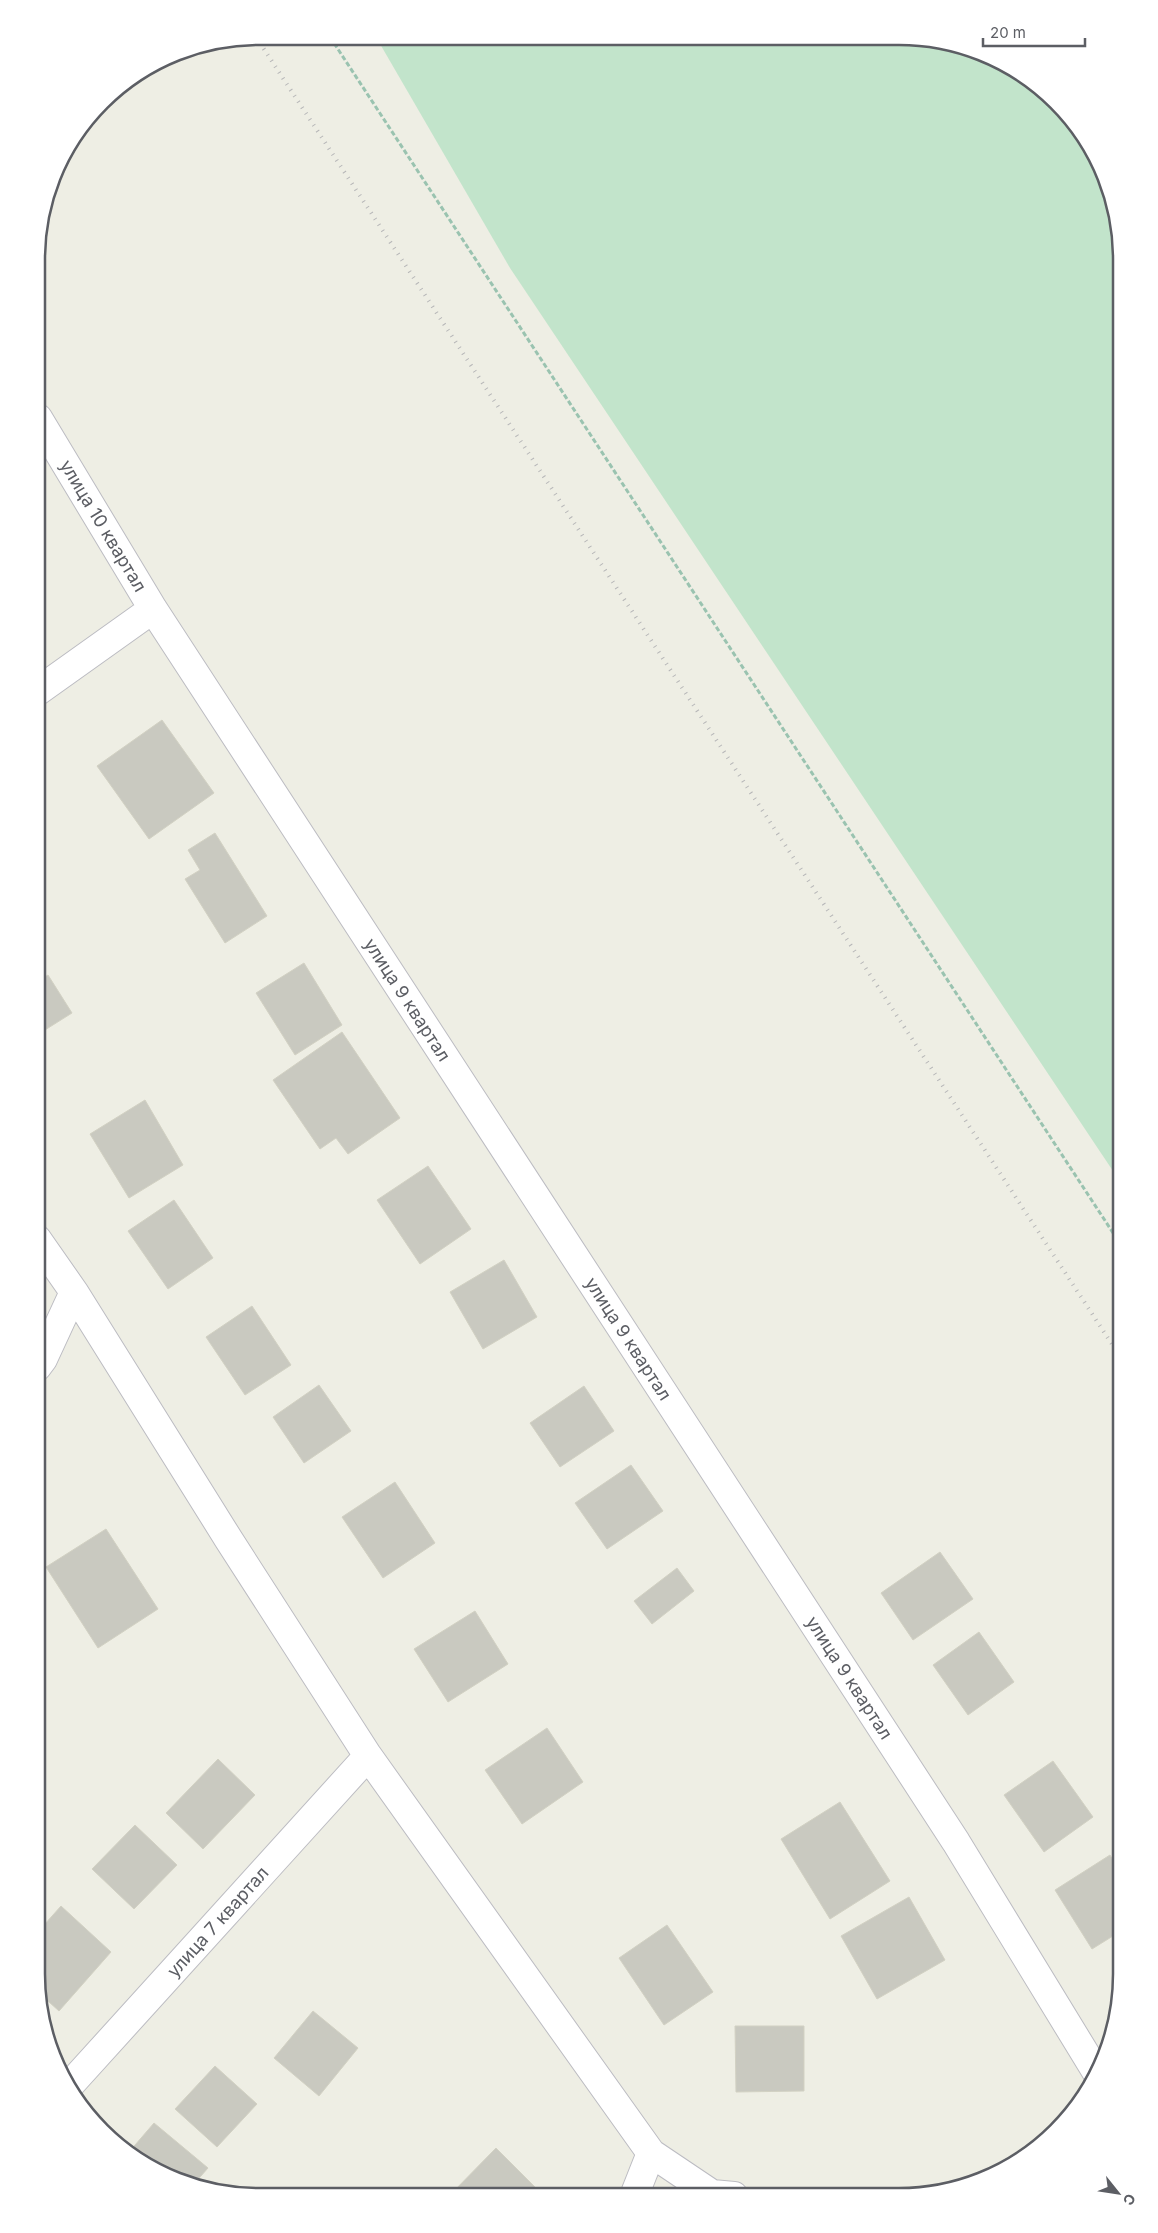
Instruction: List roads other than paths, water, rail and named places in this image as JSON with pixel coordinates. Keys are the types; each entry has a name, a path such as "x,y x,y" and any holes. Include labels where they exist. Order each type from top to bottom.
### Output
{"street":[{"name":"улица 10 квартал","path":"45,430 153,609"},
{"path":"45,685 153,609"},
{"name":"улица 9 квартал","path":"153,609 945,1825 1093,2066"},
{"path":"45,1250 74,1292 229,1540 368,1756 651,2153 703,2188"},
{"path":"45,1355 74,1292"},
{"name":"улица 7 квартал","path":"74,2081 368,1756"},
{"path":"637,2188 651,2153"}],"railway":[{"path":"261,45 1113,1346"}]}
